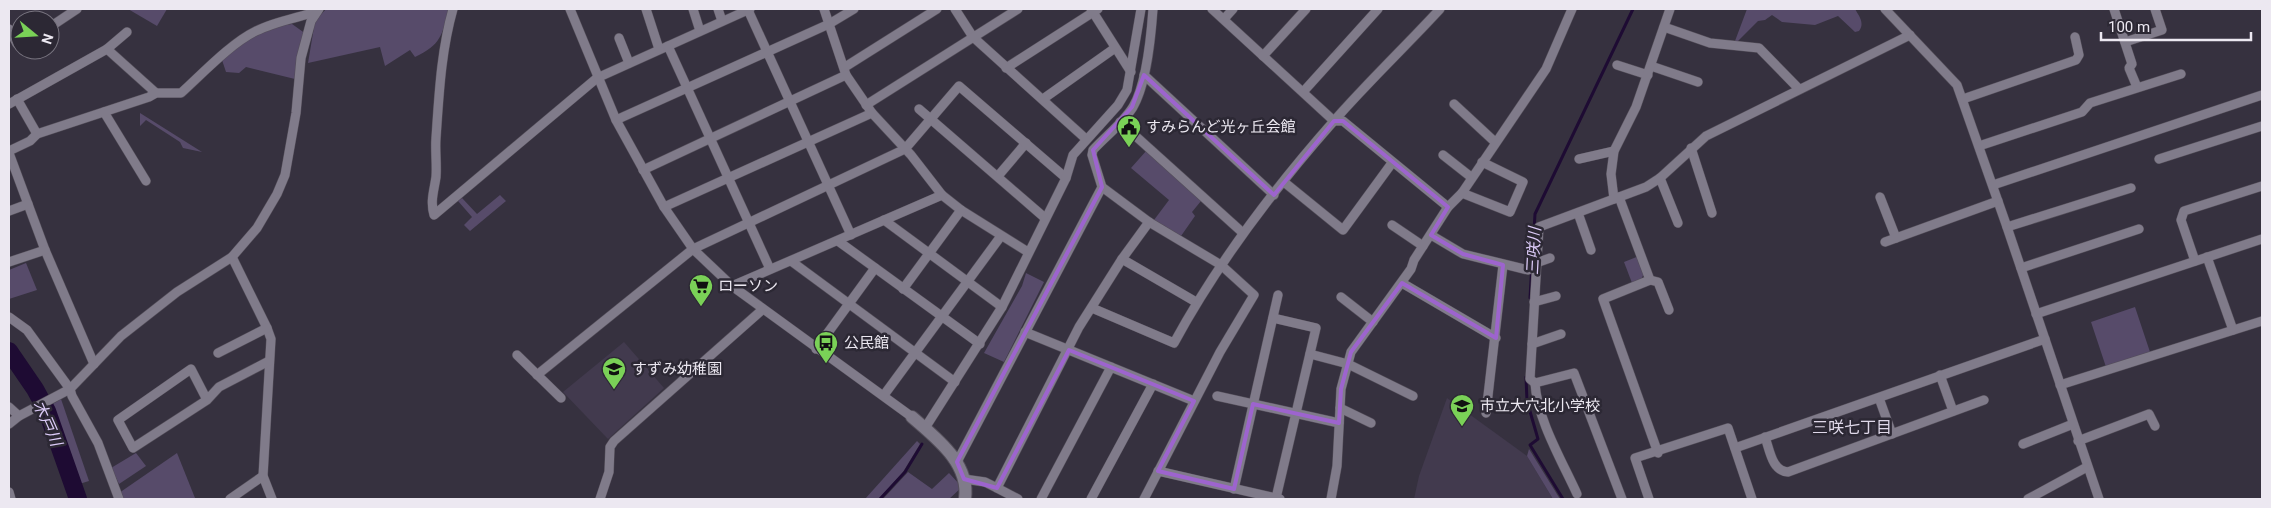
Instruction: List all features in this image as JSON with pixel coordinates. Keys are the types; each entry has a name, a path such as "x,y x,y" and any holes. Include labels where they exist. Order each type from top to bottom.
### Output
{"street":[{"path":"60,20 77,9"},
{"path":"453,9 446,38 442,71 436,140 436,177 431,198 434,215 597,78 749,9 851,234"},
{"path":"570,9 616,120 664,207 693,249 732,286 816,349 884,395 924,428 957,462 967,488 965,499"},
{"path":"646,9 664,47 687,88 770,269"},
{"path":"693,9 700,31"},
{"path":"718,9 722,21"},
{"path":"824,9 845,71 869,109 905,149 942,195 961,210 1028,252"},
{"path":"616,120 829,24 854,9"},
{"path":"644,170 790,101 845,71 937,9"},
{"path":"955,9 973,37 1086,139"},
{"path":"664,207 808,142 869,109 973,37 1018,9"},
{"path":"924,428 980,344 1002,307 1066,178 1073,155 1124,98 1131,72 1141,9"},
{"path":"1144,499 1220,352 1254,294 1220,265 1149,222 1102,187 1092,155 1093,150 1132,108 1144,75 1153,9"},
{"path":"1212,9 1334,121 1343,121 1392,164 1448,207"},
{"path":"1224,19 1233,9"},
{"path":"1263,56 1306,9"},
{"path":"1303,92 1378,9"},
{"path":"1092,308 1174,343 1196,302 1243,233 1334,121 1440,9"},
{"path":"1331,499 1338,466 1341,389 1352,352 1402,283 1448,207 1462,193 1546,68 1572,9"},
{"path":"1650,280 1616,198 1611,174 1614,151 1636,107 1670,9"},
{"path":"1885,9 1954,80 1963,99 2099,499"},
{"path":"2114,9 2132,64 2129,68 2137,87"},
{"path":"2125,42 2162,30 2155,9"},
{"path":"94,364 44,250 9,152 37,134 156,93 181,92 222,56 254,32 270,24 284,22 317,10"},
{"path":"9,424 18,416 70,389 121,336 177,292 232,257 257,228 277,194 285,175 296,114 301,58 317,10"},
{"path":"1006,68 1094,10 1131,72"},
{"path":"1664,27 1710,43 1759,48 1799,89"},
{"path":"9,104 107,49 128,32"},
{"path":"1577,494 1549,434 1535,392 1535,384 1530,379 1534,302 1533,269 1539,227 1646,187 1660,178 1706,136 1910,35"},
{"path":"619,38 629,63"},
{"path":"1963,99 2076,60 2079,55 2075,38"},
{"path":"1043,99 1115,48"},
{"path":"107,49 156,93"},
{"path":"1617,65 1650,70 1698,82"},
{"path":"1979,146 2082,112 2090,104 2181,74"},
{"path":"1144,75 1274,195"},
{"path":"537,375 693,249 905,149 959,86 1066,178"},
{"path":"1993,185 2262,95"},
{"path":"17,99 37,134"},
{"path":"1454,104 1495,142"},
{"path":"919,109 932,118 1046,218"},
{"path":"104,112 146,182"},
{"path":"1120,122 1243,233"},
{"path":"2159,159 2262,126"},
{"path":"998,176 1026,143"},
{"path":"1691,148 1712,213"},
{"path":"1579,159 1614,151"},
{"path":"1443,156 1471,177"},
{"path":"1462,193 1510,212 1523,182 1482,162"},
{"path":"1284,182 1343,230 1392,164"},
{"path":"1660,178 1678,223"},
{"path":"2195,261 2181,220 2184,211 2262,186"},
{"path":"957,462 1102,187"},
{"path":"2007,227 2131,188"},
{"path":"732,286 942,195"},
{"path":"1880,197 1896,238"},
{"path":"1886,242 1998,201"},
{"path":"9,210 28,204"},
{"path":"903,289 961,210"},
{"path":"1578,213 1591,250"},
{"path":"884,220 1002,307"},
{"path":"997,488 1080,326 1122,259 1149,222"},
{"path":"1392,225 1423,246"},
{"path":"2021,268 2139,229"},
{"path":"1430,235 1463,254 1503,265 1533,269 1550,258"},
{"path":"884,395 1001,236"},
{"path":"838,241 980,344"},
{"path":"2036,314 2207,257 2261,242"},
{"path":"9,262 44,250"},
{"path":"232,257 268,328 271,339 262,476 272,499"},
{"path":"2207,257 2233,330"},
{"path":"1122,259 1196,302"},
{"path":"791,260 955,382"},
{"path":"1486,413 1503,265"},
{"path":"816,349 875,268"},
{"path":"1658,452 1604,298 1650,280 1658,282 1669,310"},
{"path":"1402,283 1496,338"},
{"path":"1234,489 1278,295"},
{"path":"1534,302 1556,296"},
{"path":"1342,297 1372,322"},
{"path":"600,499 609,472 610,447 614,441 763,309"},
{"path":"9,316 27,330 70,389 98,443 119,499"},
{"path":"1158,471 1279,499 1296,413 1316,328 1273,318"},
{"path":"2060,385 2262,321"},
{"path":"218,353 268,328"},
{"path":"1025,332 1194,401"},
{"path":"1532,344 1561,334"},
{"path":"1734,448 2045,339"},
{"path":"1310,354 1348,364 1413,396"},
{"path":"517,355 561,398"},
{"path":"207,400 191,368 118,420 133,448 207,400 218,387 269,361"},
{"path":"1041,499 1111,367"},
{"path":"1535,384 1574,373 1622,499"},
{"path":"1940,375 1953,411"},
{"path":"1091,499 1153,384"},
{"path":"1217,396 1339,423"},
{"path":"1879,398 1892,434"},
{"path":"1765,437 1776,468 1781,472 1788,472 1984,400"},
{"path":"9,407 18,416"},
{"path":"1340,408 1371,423"},
{"path":"2078,440 2149,414 2154,426"},
{"path":"2023,444 2073,424"},
{"path":"1649,499 1635,458 1728,428 1752,499"},
{"path":"2030,499 2087,467"},
{"path":"230,499 262,476"},
{"path":"964,479 984,482 1018,499"},
{"path":"9,492 11,499"}],"highlighted area":[{"path":"1144,75 1274,195 1334,121 1343,121 1448,207 1431,235 1463,254 1503,265 1496,338 1402,283 1351,352 1341,389 1339,423 1253,404 1234,489 1158,471 1194,401 1069,350 997,488 964,479 957,462 1102,187 1093,150 1132,107"}],"shaded area":[{"path":"128,9 167,9 157,26"},
{"path":"326,9 449,9 442,32 430,48 415,57 410,50 385,66 380,47 308,63 315,21"},
{"path":"1747,9 1855,9 1861,20 1861,28 1855,32 1838,16 1815,25 1782,22 1772,15 1765,20 1758,21 1737,42 1735,41"},
{"path":"292,24 306,34 299,80 246,67 239,73 226,72 222,60 246,41 270,28"},
{"path":"140,113 202,152 183,148 180,142 146,120 140,126"},
{"path":"1147,150 1201,201 1192,212 1195,216 1181,236 1154,220 1169,200 1131,168"},
{"path":"500,195 506,201 470,231 464,225 472,217 458,201 462,198 477,214"},
{"path":"1639,256 1645,271 1641,280 1632,283 1624,262"},
{"path":"26,263 37,290 9,299 9,270"},
{"path":"1026,273 1044,282 1004,362 984,353 1022,286"},
{"path":"2135,307 2150,352 2106,367 2091,322"},
{"name":"すずみ幼稚園","path":"624,342 664,388 608,439 563,392"},
{"name":"市立大穴北小学校","path":"1447,398 1527,456 1553,499 1414,499 1419,476"},
{"path":"61,399 89,481 76,485 49,406"},
{"path":"917,441 920,444 903,472 879,499 865,499"},
{"path":"1529,449 1560,499 1553,499 1527,456"},
{"path":"136,453 146,466 119,484 111,468"},
{"path":"177,453 195,498 121,499 119,493"},
{"path":"908,472 932,489 949,473 962,487 949,499 883,499"}],"waterway":[{"name":"三咲川","path":"1530,298 1535,214 1633,9"},
{"name":"木戸川","path":"9,351 35,389 47,411 78,499"},
{"name":"三咲川","path":"1526,377 1527,401 1538,439 1530,445 1563,499"},
{"path":"880,499 905,472 922,444"}],"place":[{"name":"すみらんど光ヶ丘会館","path":"1129,148"},
{"name":"ローソン","path":"701,307"},
{"name":"公民館","path":"826,364"},
{"name":"すずみ幼稚園","path":"614,390"},
{"name":"市立大穴北小学校","path":"1462,427"}],"district":[{"name":"三咲七丁目","path":"1852,427"}]}
